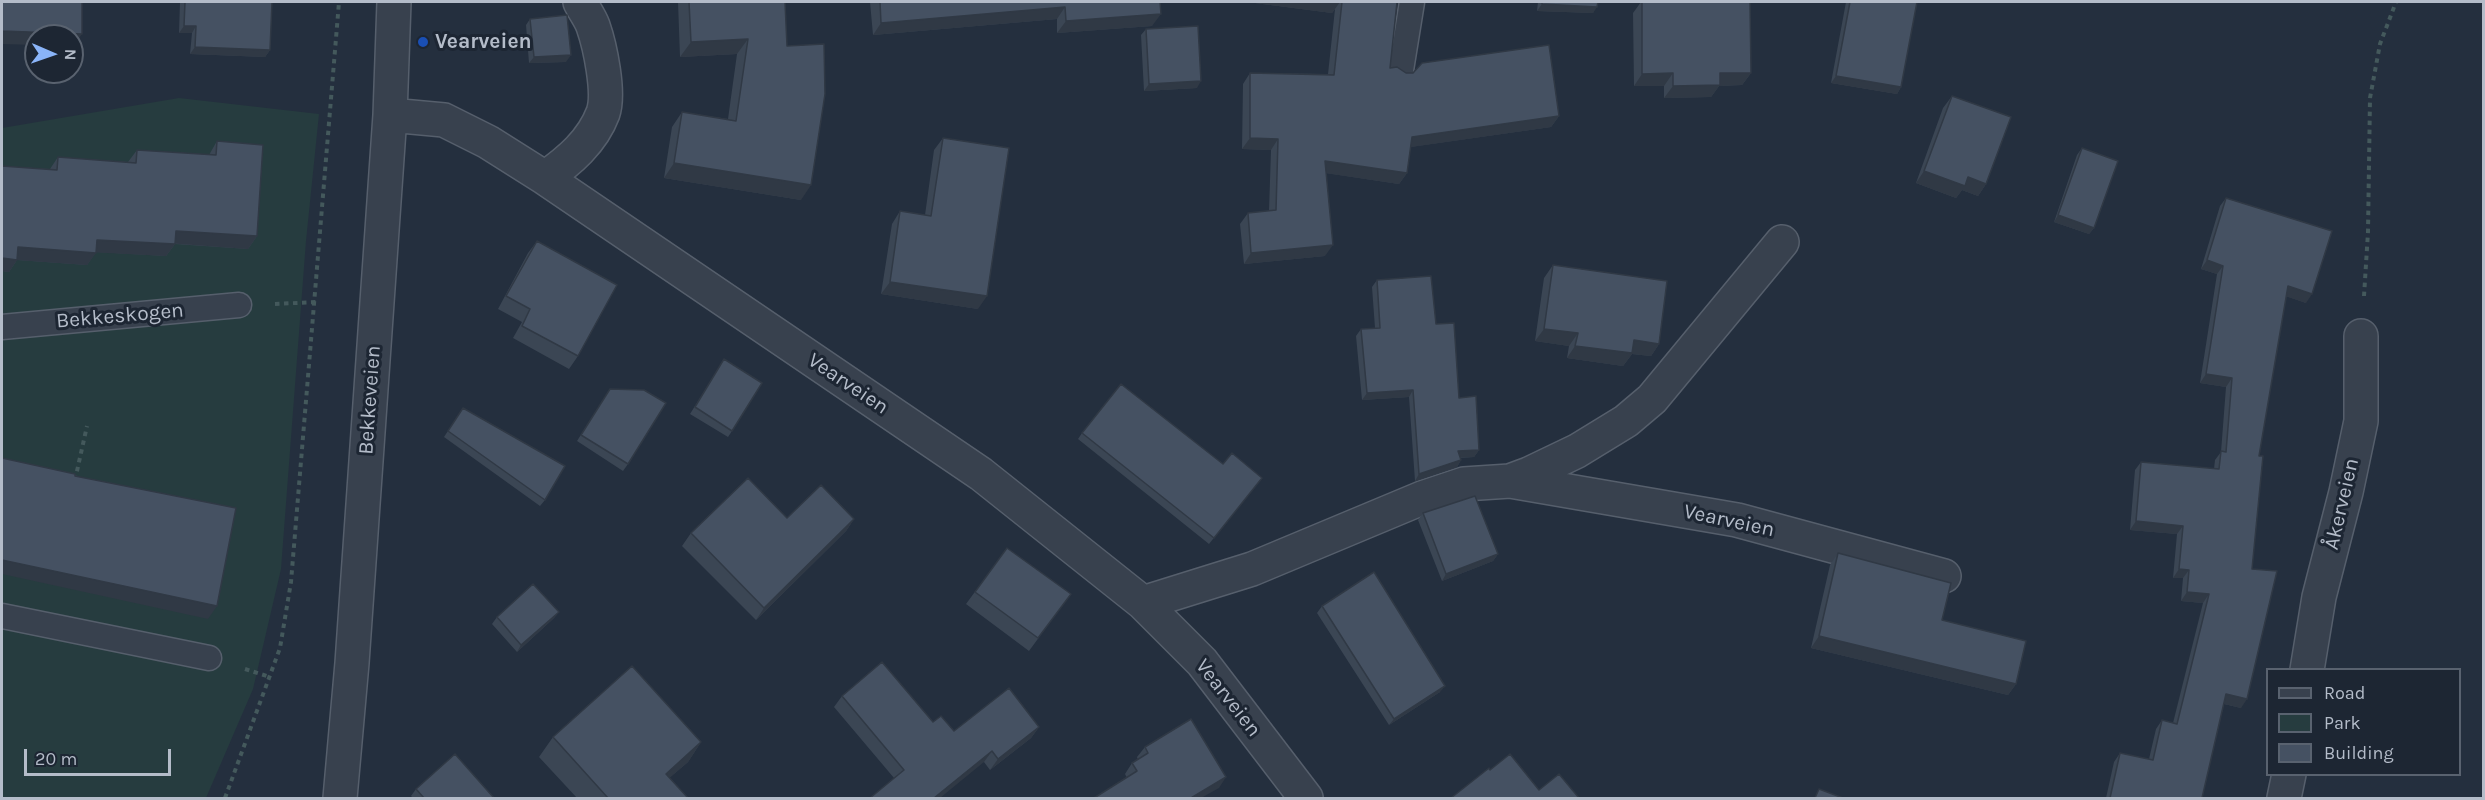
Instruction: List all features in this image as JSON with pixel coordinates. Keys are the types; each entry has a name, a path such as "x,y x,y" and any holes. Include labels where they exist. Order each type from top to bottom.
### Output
{"street":[{"name":"Bekkeveien","path":"340,798 353,651 390,116 394,2"},
{"path":"545,178 569,161 591,136 604,111 605,86 601,59 593,26 580,2"},
{"name":"Vearveien","path":"390,116 444,120 488,142 545,178 981,474 1143,603 1202,662 1306,798"},
{"name":"Vearveien","path":"1143,603 1252,568 1422,498 1464,484 1510,480 1529,474 1577,451 1626,421 1652,399 1782,242"},
{"name":"Åkerveien","path":"2307,668 2319,597 2346,492 2361,421 2361,336"},
{"name":"Vearveien","path":"1510,480 1737,520 1944,576"},
{"path":"2284,798 2289,776"}],"lane":[{"path":"1401,70 1412,2"},
{"name":"Bekkeskogen","path":"2,327 239,305"},
{"path":"2,616 209,658"}],"path":[{"path":"225,798 280,648 291,582 339,2"},
{"path":"2361,336 2368,232 2370,98 2380,44 2396,2"},
{"path":"74,484 87,426"}],"green space":[{"path":"179,98 319,114 306,241 281,569 253,689 206,798 2,798 2,128"}],"building":[{"path":"2,2 82,2 82,24 24,24 24,32 2,31"},
{"path":"185,2 272,2 270,50 195,47 196,26 184,26"},
{"path":"689,2 785,2 787,46 824,44 825,94 811,185 674,163 682,112 736,121 748,39 691,42"},
{"path":"880,2 1160,2 1161,14 1066,21 1065,7 881,23"},
{"path":"1342,2 1397,2 1390,68 1397,67 1406,73 1413,73 1422,63 1549,45 1559,116 1412,137 1407,173 1325,161 1333,245 1251,253 1248,213 1276,210 1278,139 1250,138 1250,73 1334,75"},
{"path":"1542,2 1598,2 1597,7 1542,4"},
{"path":"1642,2 1750,2 1751,73 1720,73 1720,85 1673,86 1673,73 1642,74"},
{"path":"1850,2 1917,2 1901,87 1836,76"},
{"path":"567,15 571,55 534,57 530,19"},
{"path":"1198,26 1201,81 1149,84 1146,29"},
{"path":"1952,96 2011,117 1986,184 1968,177 1965,186 1924,171"},
{"path":"943,138 1009,148 987,296 890,282 900,211 931,216"},
{"path":"217,141 263,145 257,236 176,231 175,244 97,240 96,253 18,247 17,260 2,258 2,166 57,170 58,157 136,163 137,150 216,155"},
{"path":"2082,148 2118,161 2094,228 2058,215"},
{"path":"2226,198 2332,231 2312,294 2288,286 2259,456 2263,456 2252,569 2277,571 2247,699 2226,694 2202,798 2110,798 2120,753 2153,760 2162,720 2177,724 2209,594 2187,592 2189,570 2179,569 2183,526 2136,521 2141,462 2219,469 2221,451 2226,452 2232,378 2206,374 2223,266 2207,260"},
{"path":"537,241 617,285 578,356 522,326 530,309 506,296"},
{"path":"1553,265 1667,281 1659,344 1634,340 1632,353 1575,346 1578,333 1544,329"},
{"path":"1431,276 1436,324 1454,323 1459,398 1476,396 1479,450 1458,451 1461,460 1419,474 1413,390 1367,393 1361,329 1380,328 1377,280"},
{"path":"724,359 762,383 732,431 695,407"},
{"path":"1121,384 1223,464 1232,453 1262,478 1214,538 1082,433"},
{"path":"610,389 644,390 666,403 628,464 581,435"},
{"path":"463,408 565,466 545,500 448,431"},
{"path":"2,458 75,474 75,476 236,508 217,606 2,560"},
{"path":"748,478 787,518 821,485 854,519 764,608 691,533"},
{"path":"1475,496 1498,554 1446,574 1423,513"},
{"path":"1007,548 1071,594 1038,638 975,592"},
{"path":"1838,553 1951,583 1942,620 2026,641 2016,684 1819,636"},
{"path":"1374,572 1445,686 1394,719 1322,606"},
{"path":"533,584 559,612 521,645 497,617"},
{"path":"882,662 933,722 941,716 954,731 1009,688 1039,727 998,759 992,751 934,798 870,798 904,770 842,696"},
{"path":"632,666 701,742 666,774 688,798 608,798 553,737"},
{"path":"1191,719 1226,777 1191,798 1094,798 1137,771 1132,763 1148,753 1145,747"},
{"path":"455,754 494,798 424,798 416,789"},
{"path":"1510,754 1539,790 1559,774 1579,798 1451,798"},
{"path":"1819,789 1843,798 1815,798"}],"place":[{"name":"Vearveien","path":"423,42"}]}
